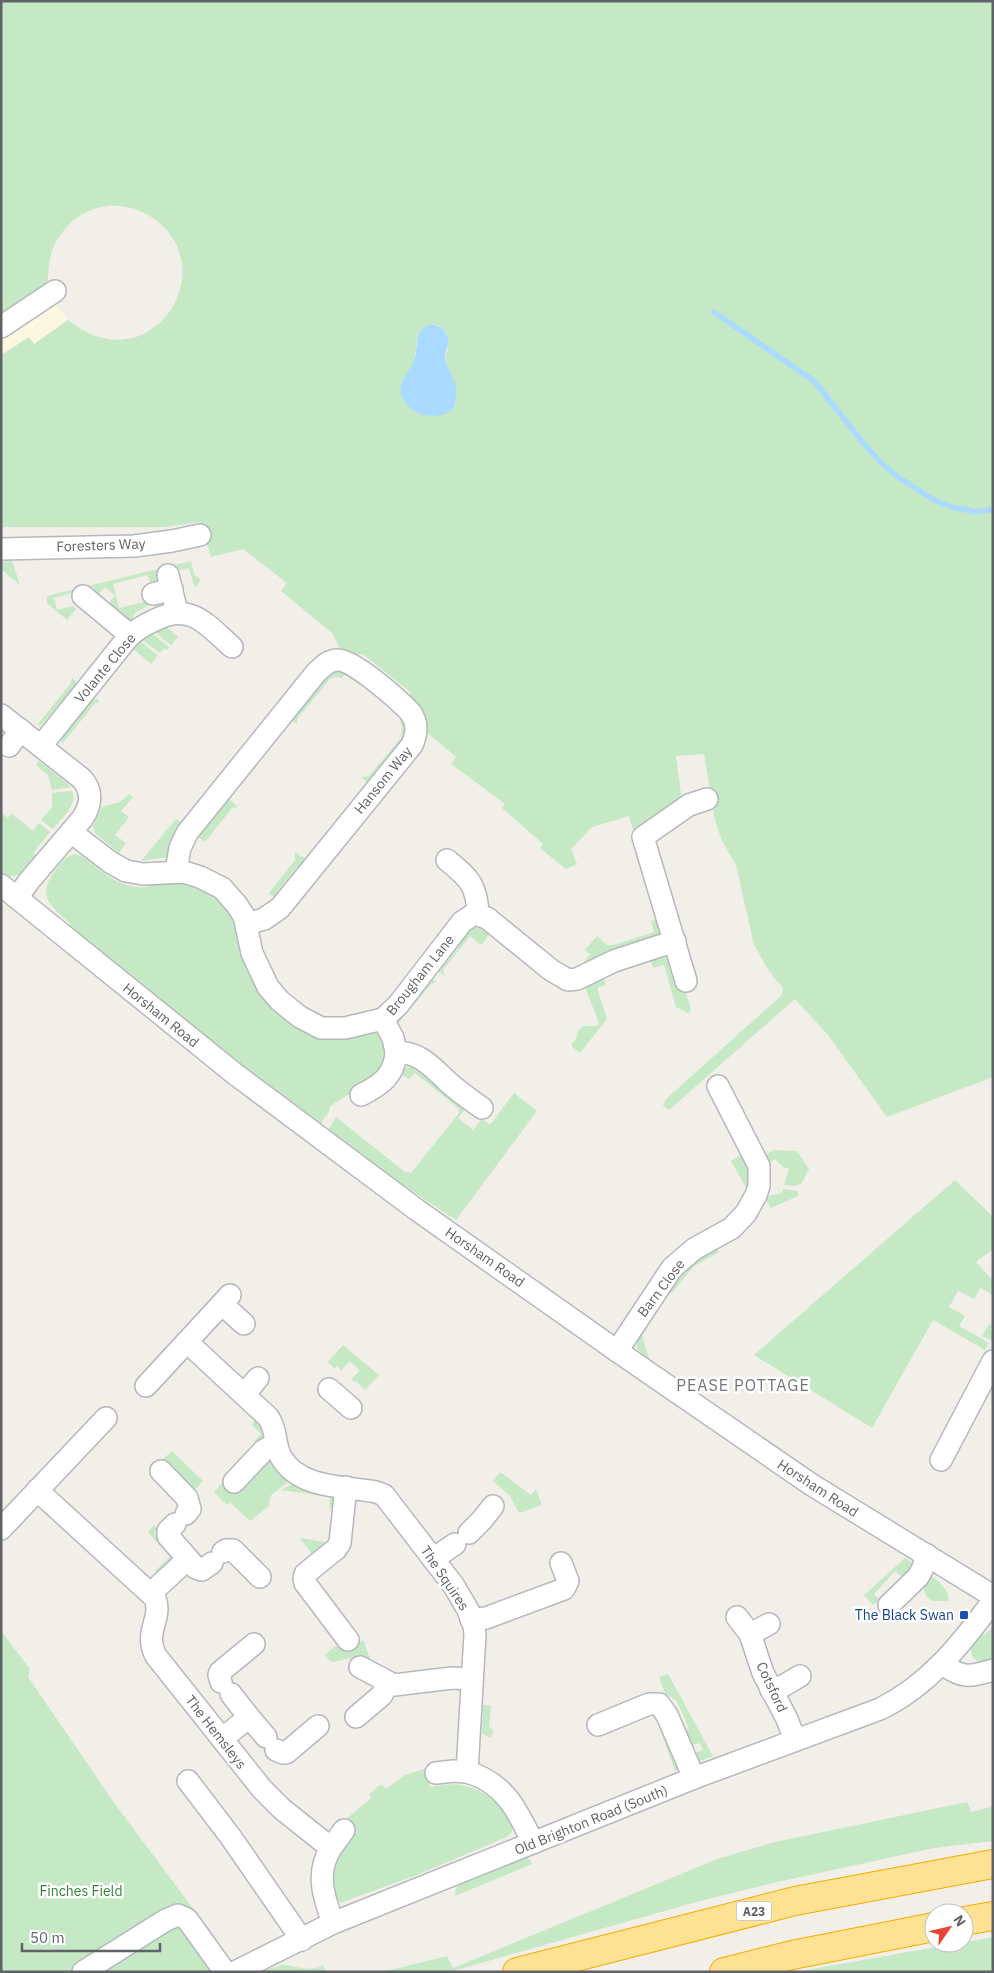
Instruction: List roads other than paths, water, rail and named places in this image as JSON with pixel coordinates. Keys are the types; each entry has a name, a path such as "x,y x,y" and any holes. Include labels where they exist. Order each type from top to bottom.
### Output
{"highway":[{"name":"A23","path":"517,1972 795,1900 993,1864"},
{"path":"974,1919 993,1916"},
{"path":"724,1972 792,1955 924,1929"}],"street":[{"path":"1,327 55,291"},
{"name":"Foresters Way","path":"1,549 134,546 172,541 200,534"},
{"path":"164,586 175,613 185,613 195,617 232,647"},
{"path":"83,596 130,635"},
{"name":"Volante Close","path":"41,746 130,635 163,616 175,613"},
{"name":"Hansom Way","path":"176,871 180,848 187,833 315,674 328,662 339,660 361,670 411,713 415,720 416,728 412,745 280,908 264,919 247,924"},
{"path":"1,715 15,738 41,746 81,778 90,792 88,809 71,832 29,881 9,892"},
{"path":"686,981 643,837 689,804 706,799"},
{"name":"Brougham Lane","path":"71,832 121,869 143,874 176,871 200,876 222,888 237,905 247,924 252,953 262,978 273,994 300,1017 314,1026 327,1029 345,1028 383,1019 398,1005 462,922 470,916 478,914"},
{"path":"447,860 467,877 474,886 478,896 478,914 487,918 555,973 568,980 577,979 614,961 675,941"},
{"name":"Horsham Road","path":"9,892 235,1074 317,1137 617,1351 812,1485 993,1596"},
{"path":"361,1095 381,1084 393,1067 396,1052 393,1038 383,1019"},
{"path":"396,1052 410,1053 424,1060 448,1082 482,1108"},
{"name":"Barn Close","path":"617,1351 672,1268 694,1250 732,1228 746,1214 756,1195 759,1186 759,1166 718,1086"},
{"path":"146,1386 226,1300 244,1324"},
{"name":"The Squires","path":"187,1342 272,1423 276,1443 283,1460 297,1475 306,1480 384,1495 459,1594 472,1619 475,1634 467,1772"},
{"path":"941,1460 991,1357"},
{"path":"244,1395 258,1378"},
{"path":"329,1388 351,1408"},
{"path":"1,1529 106,1418"},
{"path":"234,1482 263,1451 276,1443"},
{"path":"160,1471 187,1498 190,1509 168,1531 168,1536 200,1559"},
{"path":"346,1487 341,1538 336,1549 305,1574 304,1579 305,1583 348,1640"},
{"path":"37,1490 150,1593 200,1559 226,1550 233,1550 260,1577"},
{"path":"433,1559 462,1538 482,1520 493,1506"},
{"path":"889,1605 918,1577 927,1555"},
{"path":"472,1619 486,1618 564,1589 568,1581 561,1563"},
{"name":"The Hemsleys","path":"150,1593 155,1598 157,1608 150,1640 152,1648 272,1800 331,1848"},
{"name":"Old Brighton Road (South)","path":"235,1972 333,1923 694,1778 880,1709 924,1682 993,1601"},
{"name":"Cotsford","path":"736,1616 750,1634 771,1690 788,1719 795,1740"},
{"path":"750,1634 769,1624"},
{"path":"254,1644 220,1672 219,1674 226,1688 271,1744 283,1754 318,1726"},
{"path":"942,1662 959,1675 973,1675 993,1670"},
{"path":"360,1667 370,1671 387,1683 397,1685 430,1680 472,1679"},
{"path":"771,1690 783,1686 800,1676"},
{"path":"356,1717 382,1695 387,1683"},
{"path":"598,1725 649,1704 659,1704 667,1714 694,1778"},
{"path":"222,1739 249,1717"},
{"path":"436,1773 467,1772 483,1778 504,1792 517,1809 533,1843"},
{"path":"188,1781 230,1836 302,1940"},
{"path":"333,1923 321,1884 323,1865 331,1848 344,1830"},
{"path":"83,1972 166,1920 178,1915 187,1919 225,1972"}],"water":[{"path":"433,324 444,330 448,338 445,359 455,384 456,393 454,407 444,415 435,416 420,414 411,408 404,400 401,390 402,382 414,361 420,334 427,326"}],"waterway":[{"path":"714,312 814,381 864,444 881,463 898,477 934,500 952,507 976,512 993,509"}],"place":[{"name":"The Black Swan","path":"964,1615"}],"district":[{"name":"PEASE POTTAGE","path":"743,1385"}],"park label":[{"name":"Finches Field","path":"81,1891"}]}
